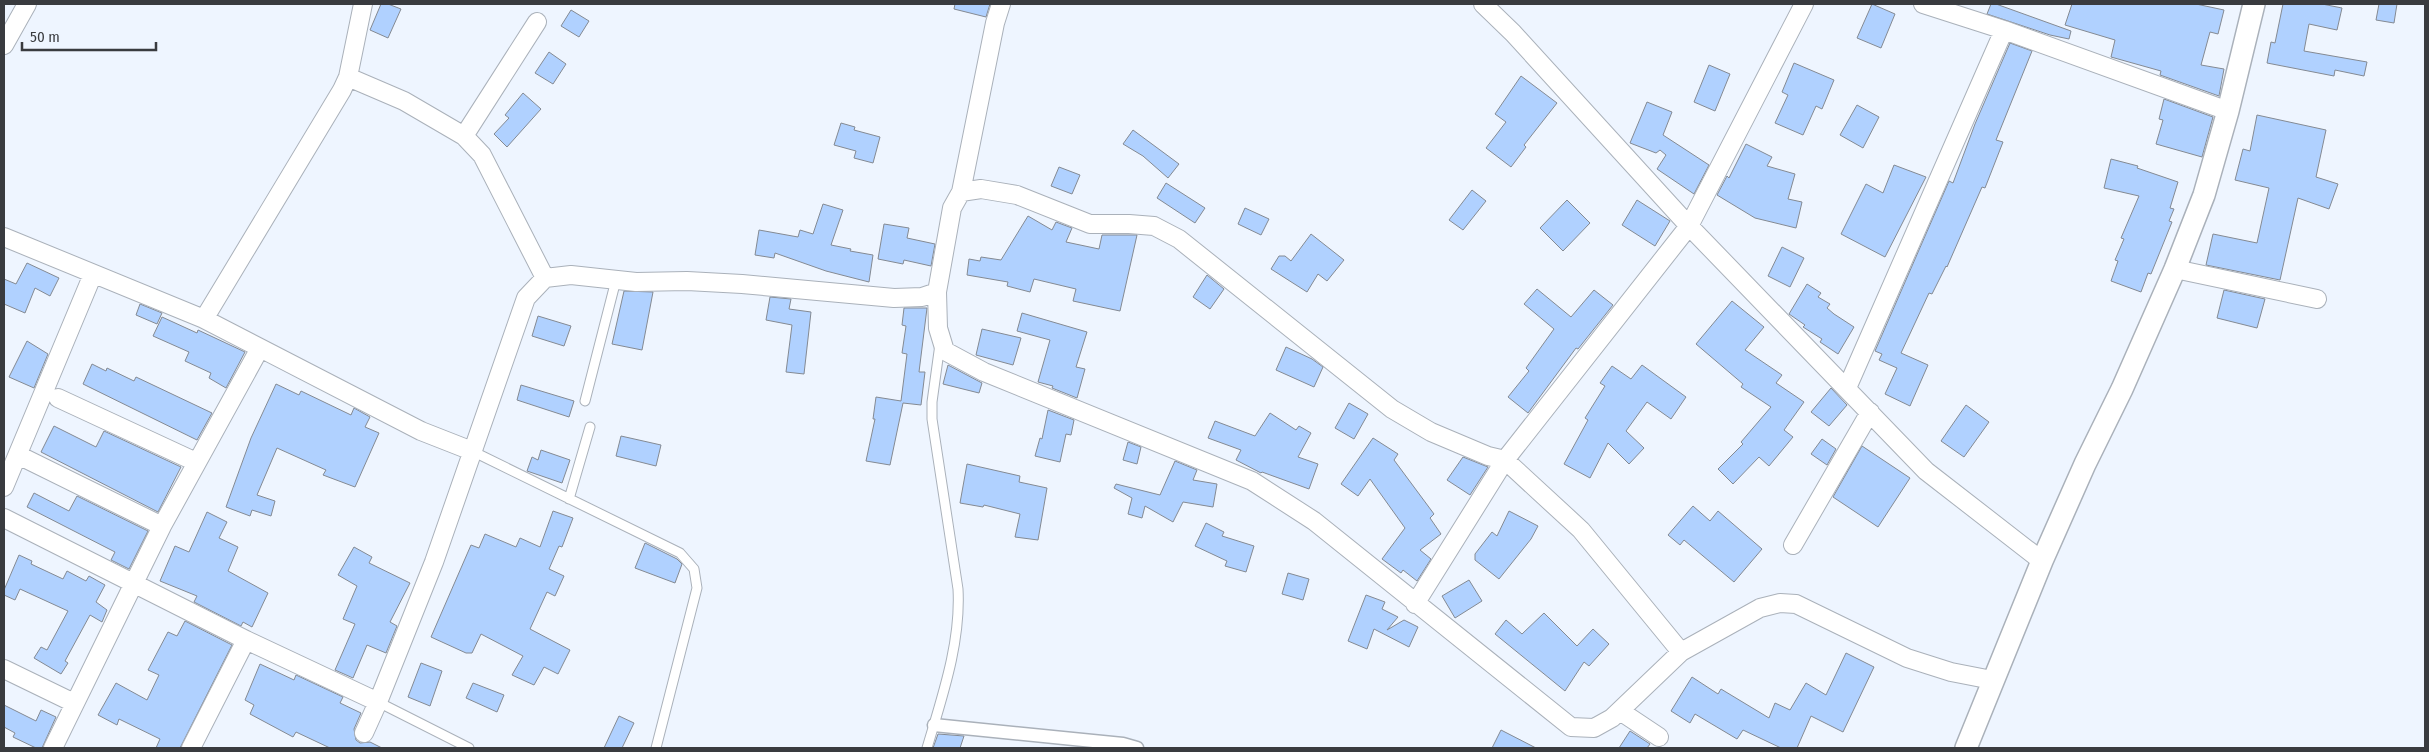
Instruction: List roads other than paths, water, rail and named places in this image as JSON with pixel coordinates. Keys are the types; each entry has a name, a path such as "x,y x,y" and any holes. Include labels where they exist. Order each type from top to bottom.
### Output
{"street":[{"path":"4,45 27,4"},
{"path":"204,319 333,108 348,76 363,4"},
{"path":"1001,4 995,24 962,192 952,208 937,292 938,328 945,351 984,372 1252,481 1314,521 1571,728 1594,728 1612,718 1682,652 1760,608 1780,603 1796,604 1907,658 1952,672 1992,680"},
{"path":"1484,4 1689,226 1926,471 2042,562"},
{"path":"1415,604 1505,460 1689,226 1804,4"},
{"path":"1923,4 2004,30 2228,111"},
{"path":"1966,748 1992,680 2042,562 2175,269 2204,195 2228,111 2254,4"},
{"path":"464,136 537,22"},
{"path":"1847,388 2004,30"},
{"path":"348,76 404,101 464,136 482,155 545,278"},
{"path":"962,192 981,189 1017,194 1090,224 1154,226 1179,239 1392,409 1431,432 1488,456 1505,460 1581,530 1682,652"},
{"path":"4,238 204,319 421,431 472,451"},
{"path":"2175,269 2317,299"},
{"path":"4,487 93,274"},
{"path":"364,733 434,562 526,298 545,278 571,275 616,280 742,284 894,298 922,297 937,292"},
{"path":"52,748 162,526 260,348"},
{"path":"58,398 196,462"},
{"path":"1793,545 1870,412"},
{"path":"18,455 162,526"},
{"path":"4,518 246,640 378,702"},
{"path":"192,748 246,640"},
{"path":"4,669 49,693 74,703"},
{"path":"1620,711 1659,737"},
{"path":"934,725 1124,744 1137,748"}],"lane":[{"path":"585,400 616,280"},
{"path":"928,748 953,650 958,602 932,419 932,402 941,339"},
{"path":"569,499 590,426"},
{"path":"472,451 680,553 694,569 697,588 656,748"},
{"path":"378,702 469,748"}]}
